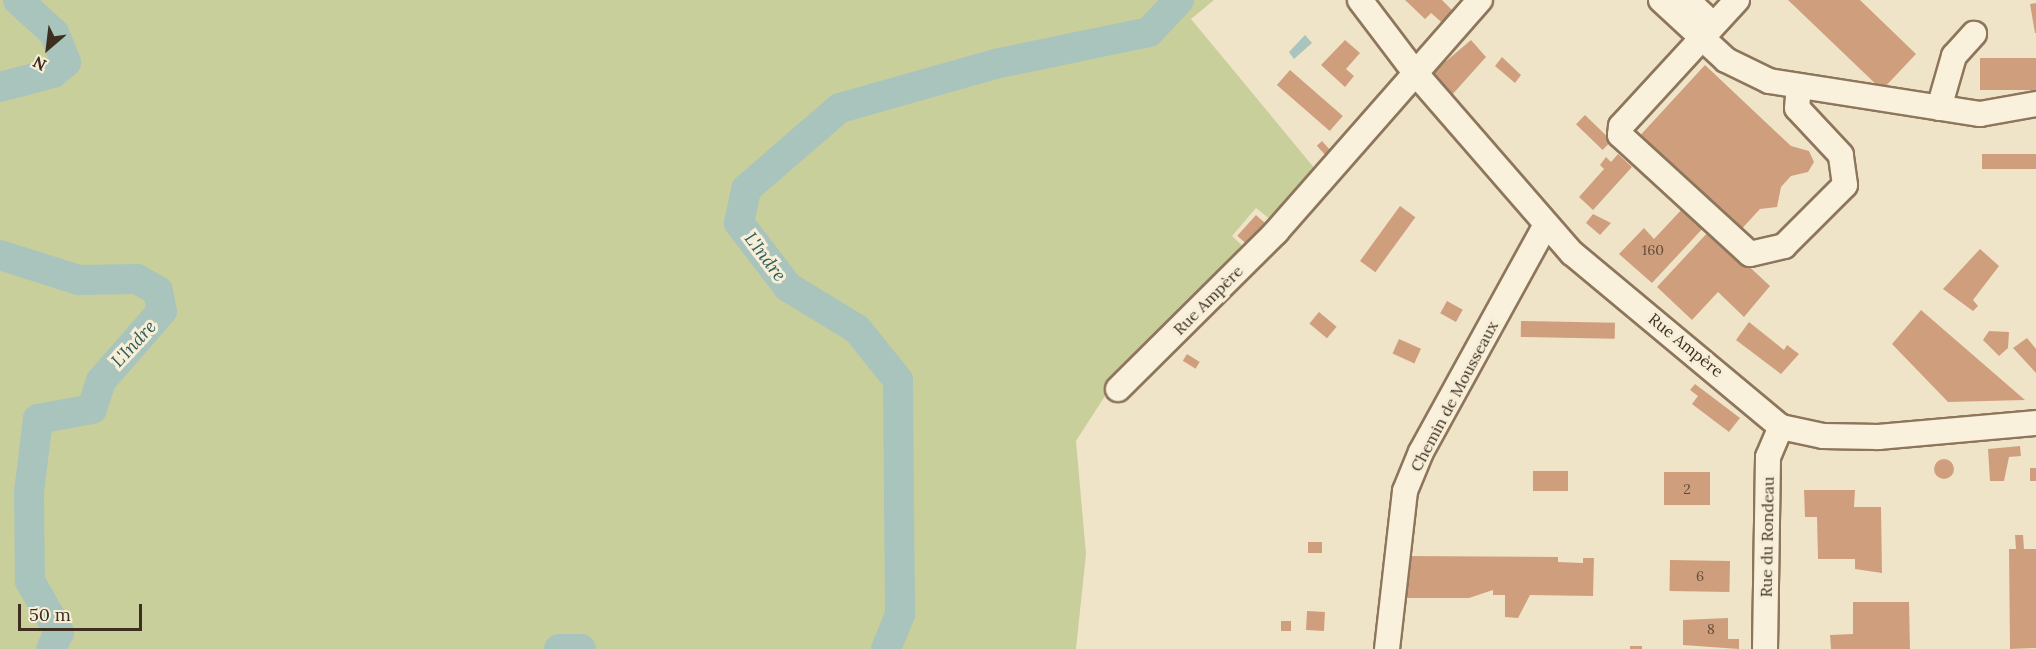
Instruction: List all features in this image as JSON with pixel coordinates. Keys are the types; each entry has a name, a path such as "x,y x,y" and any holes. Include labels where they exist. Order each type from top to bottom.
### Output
{"street":[{"name":"Rue Ampère","path":"1360,0 1417,75 1572,253 1781,427 1823,436 1879,437 2036,423"},
{"path":"1417,75 1480,0"},
{"path":"1661,0 1697,18 1743,72 1799,86 1980,114 2036,104"},
{"path":"1737,0 1697,18 1621,126 1620,135 1750,255 1784,246 1845,185 1841,154 1797,108 1799,86"},
{"path":"1940,108 1954,56 1974,34"},
{"name":"Rue Ampère","path":"1118,389 1276,232 1417,75"},
{"name":"Chemin de Mousseaux","path":"1387,649 1395,540 1405,491 1420,452 1546,225"},
{"name":"Rue du Rondeau","path":"1765,649 1768,457 1781,427"}],"green space":[{"path":"0,0 1214,0 1191,19 1321,176 1275,223 1256,208 1232,236 1249,252 1114,382 1076,441 1086,554 1076,649 0,649"}],"water":[{"path":"1305,35 1312,43 1294,59 1289,52"}],"building":[{"path":"1405,0 1442,0 1457,15 1447,27 1431,13 1425,19"},
{"path":"1788,0 1860,0 1916,54 1882,90"},
{"path":"2036,3 2036,33 2035,33 2030,4"},
{"path":"1345,40 1360,53 1346,69 1354,76 1345,87 1321,65"},
{"path":"1471,40 1486,57 1451,96 1431,74"},
{"path":"1502,57 1521,75 1515,83 1495,66"},
{"path":"1980,58 2036,58 2036,90 1980,90"},
{"path":"1705,65 1791,146 1809,151 1814,162 1808,172 1791,176 1781,187 1777,207 1760,209 1736,235 1635,141"},
{"path":"1290,70 1343,116 1330,131 1277,85"},
{"path":"1585,115 1612,141 1603,150 1576,124"},
{"path":"1322,141 1331,151 1325,155 1317,146"},
{"path":"1618,154 1632,167 1593,210 1579,197 1604,169 1600,165 1606,157 1611,162"},
{"path":"1982,154 2036,154 2036,169 1982,169"},
{"path":"1400,206 1415,217 1375,272 1360,261"},
{"path":"1684,207 1705,226 1652,283 1619,254 1644,228 1654,239"},
{"path":"1593,214 1611,223 1600,235 1586,223"},
{"path":"1256,215 1267,225 1248,246 1237,236"},
{"path":"1710,230 1770,286 1744,317 1718,292 1692,320 1657,287"},
{"path":"1980,249 1999,266 1973,300 1978,306 1973,311 1943,289"},
{"path":"1447,301 1463,310 1456,322 1440,313"},
{"path":"1921,310 2025,400 1948,402 1892,344"},
{"path":"1319,312 1337,327 1327,338 1309,323"},
{"path":"1521,321 1615,323 1615,339 1521,337"},
{"path":"1749,322 1784,350 1787,345 1799,354 1781,374 1736,340"},
{"path":"1989,331 2009,332 2008,348 1999,356 1983,340"},
{"path":"2027,338 2036,349 2036,373 2013,348"},
{"path":"1399,339 1421,349 1414,363 1392,354"},
{"path":"1187,354 1200,362 1195,369 1183,361"},
{"path":"1695,384 1740,418 1729,432 1692,404 1698,396 1690,390"},
{"path":"2020,446 2021,456 2009,457 2004,481 1990,481 1988,449"},
{"path":"1944,459 1951,462 1954,469 1951,476 1944,479 1937,476 1934,469 1937,462"},
{"path":"2030,468 2036,468 2036,481 2030,481"},
{"path":"1533,471 1568,471 1568,491 1533,491"},
{"path":"1664,472 1710,472 1710,505 1664,505"},
{"path":"1804,490 1855,490 1854,507 1881,507 1882,573 1855,569 1855,559 1818,559 1817,517 1805,517"},
{"path":"2015,535 2023,535 2024,549 2036,549 2036,648 2010,649 2009,549 2016,549"},
{"path":"1308,542 1322,542 1322,553 1308,553"},
{"path":"1405,556 1558,557 1558,562 1583,563 1583,558 1594,558 1593,596 1530,595 1518,618 1505,617 1505,595 1493,595 1493,590 1469,598 1404,598"},
{"path":"1670,560 1730,561 1729,592 1669,591"},
{"path":"1853,602 1909,602 1910,649 1831,649 1830,635 1853,634"},
{"path":"1307,611 1325,612 1324,631 1306,630"},
{"path":"1728,618 1728,639 1739,639 1739,649 1683,645 1683,620"},
{"path":"1281,621 1291,621 1291,631 1281,631"},
{"path":"1630,646 1642,646 1642,649 1630,649"}],"waterway":[{"name":"L'Indre","path":"0,87 53,73 66,62 54,33 18,0"},
{"name":"L'Indre","path":"886,649 900,614 898,380 857,329 788,287 739,223 746,189 840,108 995,64 1149,32 1179,0"},
{"name":"L'Indre","path":"0,255 79,280 137,279 158,291 162,311 101,381 92,409 38,419 29,492 30,581 59,632 51,649"},
{"name":"L'Indre","path":"559,649 581,649"}]}
